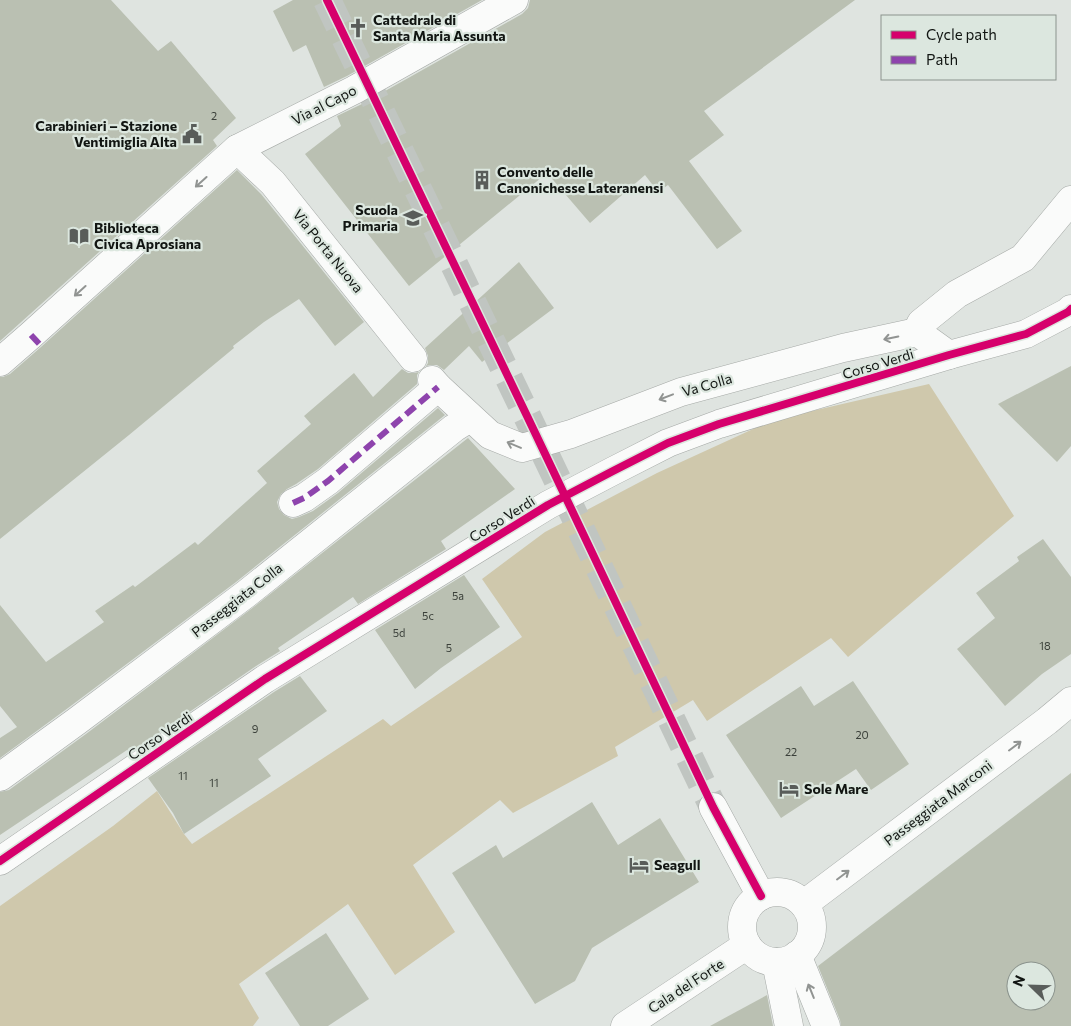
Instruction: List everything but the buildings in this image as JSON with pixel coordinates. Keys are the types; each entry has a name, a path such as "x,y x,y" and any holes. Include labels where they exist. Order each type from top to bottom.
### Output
{"street":[{"name":"Via al Capo","path":"0,362 37,342 237,149 354,90 514,0"},
{"name":"Via Porta Nuova","path":"237,149 273,183 414,358"},
{"path":"949,355 917,332 921,323 957,294 1023,258 1071,200"},
{"name":"Corso Verdi","path":"0,862 265,679 548,505 668,443 719,424 949,355 1026,334 1071,309"},
{"name":"Va Colla","path":"470,418 490,435 522,448 571,434 681,392 842,348 917,332"},
{"path":"294,503 328,481 435,384 470,418"},
{"name":"Passeggiata Colla","path":"0,777 246,594 454,428 470,418"},
{"name":"Passeggiata Marconi","path":"804,904 1040,727 1071,701"},
{"path":"713,807 761,896"},
{"path":"772,892 784,892 795,896 804,904 810,914 812,926 810,938 805,948 786,959 765,960 755,954 747,945 742,924 745,913 752,903 761,896 772,892"},
{"name":"Cala del Forte","path":"625,1026 747,945"},
{"path":"786,959 789,1026"},
{"path":"786,959 826,1026"}],"shaded area":[{"path":"929,384 1014,516 848,657 831,638 707,721 693,700 615,747 618,756 513,813 500,800 413,865 455,932 395,975 348,904 239,984 259,1018 253,1026 0,1026 0,906 113,826 157,791 192,844 383,719 391,726 522,637 482,579 545,532 657,473 773,420"}],"tunnel":[{"path":"327,0 713,807"}],"marked path":[{"path":"31,335 43,348"},
{"path":"293,503 304,498 328,481 438,387"}],"cycle path":[{"path":"327,0 713,807 761,896"},
{"path":"0,861 265,679 548,505 613,471 668,443 719,424 949,355 1026,334 1071,309"}],"place":[{"name":"Cattedrale di Santa Maria Assunta","path":"358,28"},
{"name":"Carabinieri – Stazione Ventimiglia Alta","path":"192,134"},
{"name":"Convento delle Canonichesse Lateranensi","path":"482,180"},
{"name":"Scuola Primaria","path":"413,218"},
{"name":"Biblioteca Civica Aprosiana","path":"79,236"},
{"name":"Sole Mare","path":"789,789"},
{"name":"Seagull","path":"639,865"}]}
